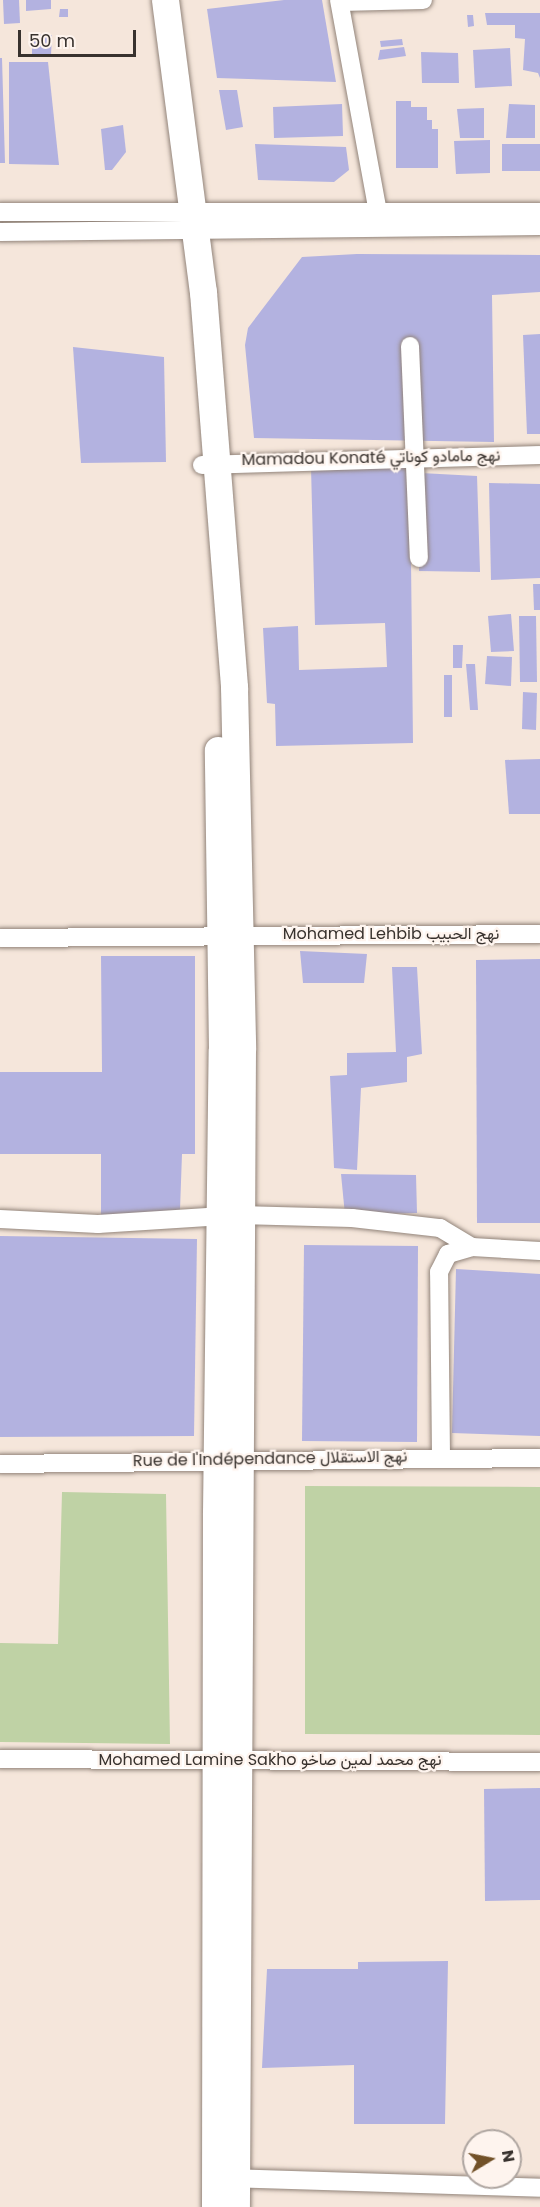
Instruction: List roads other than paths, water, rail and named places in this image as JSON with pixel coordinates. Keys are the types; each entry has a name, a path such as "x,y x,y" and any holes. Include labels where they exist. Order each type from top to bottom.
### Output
{"highway":[{"path":"152,0 189,220"},
{"path":"165,0 189,220 210,463 234,687 229,1215 225,2178 215,2207"},
{"path":"225,2178 236,2207"}],"street":[{"path":"378,213 339,1 423,0"},
{"path":"0,212 189,220 540,226"},
{"path":"0,232 189,220 378,213 540,212"},
{"path":"410,346 419,558"},
{"name":"Mamadou Konaté نهج مامادو كوناتي","path":"210,463 540,455"},
{"name":"Mohamed Lehbib نهج الحبيب","path":"0,938 540,934"},
{"path":"0,1219 98,1224 229,1215 409,1223 440,1228 472,1247"},
{"path":"441,1456 439,1272 448,1254 472,1247 540,1251"},
{"name":"Rue de l'Indépendance نهج الاستقلال","path":"0,1464 441,1456 540,1458"},
{"name":"Mohamed Lamine Sakho نهج محمد لمين صاخو","path":"0,1759 540,1762"},
{"path":"225,2178 540,2188"}]}
